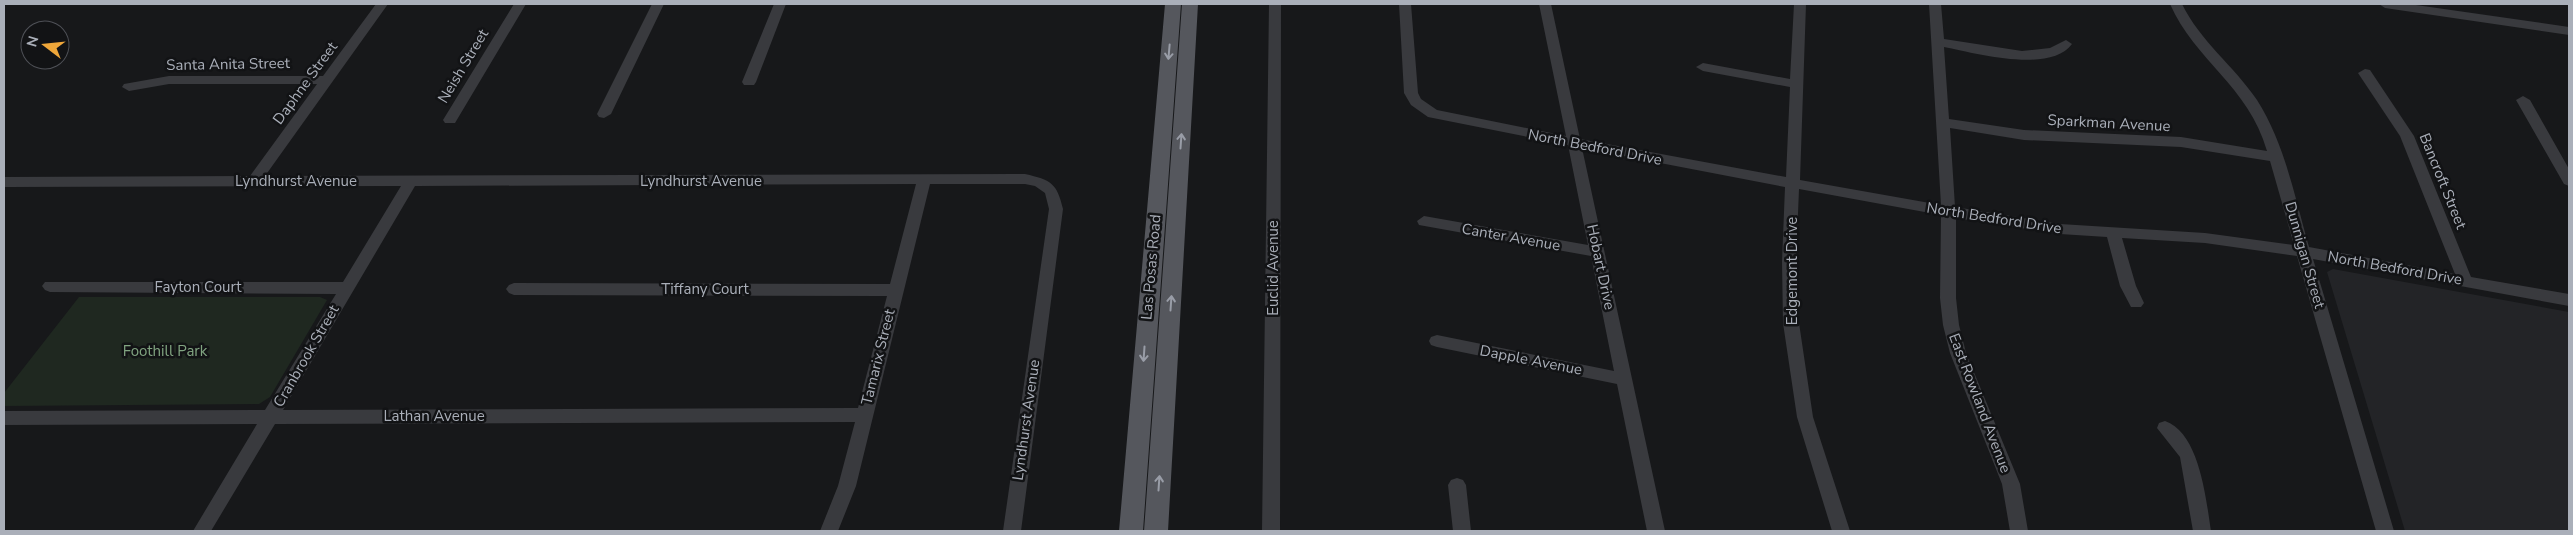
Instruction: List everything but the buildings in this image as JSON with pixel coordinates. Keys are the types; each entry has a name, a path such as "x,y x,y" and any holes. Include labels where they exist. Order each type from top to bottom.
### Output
{"main road":[{"name":"Las Posas Road","path":"1131,531 1173,4"},
{"name":"Las Posas Road","path":"1156,531 1190,4"}],"street":[{"name":"Daphne Street","path":"254,181 382,4"},
{"name":"Neish Street","path":"450,120 520,4"},
{"path":"604,114 658,4"},
{"path":"749,82 780,4"},
{"name":"Euclid Avenue","path":"1270,531 1275,4"},
{"name":"North Bedford Drive","path":"1406,4 1411,93 1423,109 1433,114 1573,143 2041,227 2205,238 2305,252 2569,300"},
{"name":"Hobart Drive","path":"1545,4 1656,531"},
{"name":"Edgemont Drive","path":"1800,4 1789,262 1791,323 1805,417 1841,531"},
{"name":"East Rowland Avenue","path":"1935,4 1948,211 1948,298 1951,325 1958,353 2011,484 2019,531"},
{"name":"Dunnigan Street","path":"2176,4 2194,36 2236,81 2253,103 2263,121 2305,252 2385,531"},
{"path":"2385,4 2569,32"},
{"path":"1938,42 2032,56 2053,53 2066,44"},
{"path":"1703,67 1796,84"},
{"name":"Bancroft Street","path":"2365,73 2407,136 2465,281"},
{"name":"Santa Anita Street","path":"129,87 168,80 328,80"},
{"path":"2523,100 2569,182"},
{"name":"Sparkman Avenue","path":"1941,122 2024,135 2181,142 2276,157"},
{"name":"Lyndhurst Avenue","path":"4,182 924,181 1025,179 1045,185 1054,196 1055,219 1012,531"},
{"name":"Cranbrook Street","path":"202,531 411,181"},
{"name":"Tamarix Street","path":"829,531 847,486 863,415 924,181"},
{"name":"Canter Avenue","path":"1424,221 1598,252"},
{"path":"2113,233 2128,286 2136,303"},
{"name":"Fayton Court","path":"50,286 346,288"},
{"name":"Tiffany Court","path":"514,289 895,290"},
{"name":"Dapple Avenue","path":"1437,341 1624,379"},
{"name":"Lathan Avenue","path":"4,418 863,415"},
{"path":"2165,428 2179,442 2188,456 2202,531"},
{"path":"1457,485 1462,531"}],"shaded area":[{"path":"2333,269 2569,312 2569,531 2405,531 2327,272"}],"green space":[{"name":"Foothill Park","path":"79,297 320,297 327,300 270,397 259,404 4,406 4,393"}]}
